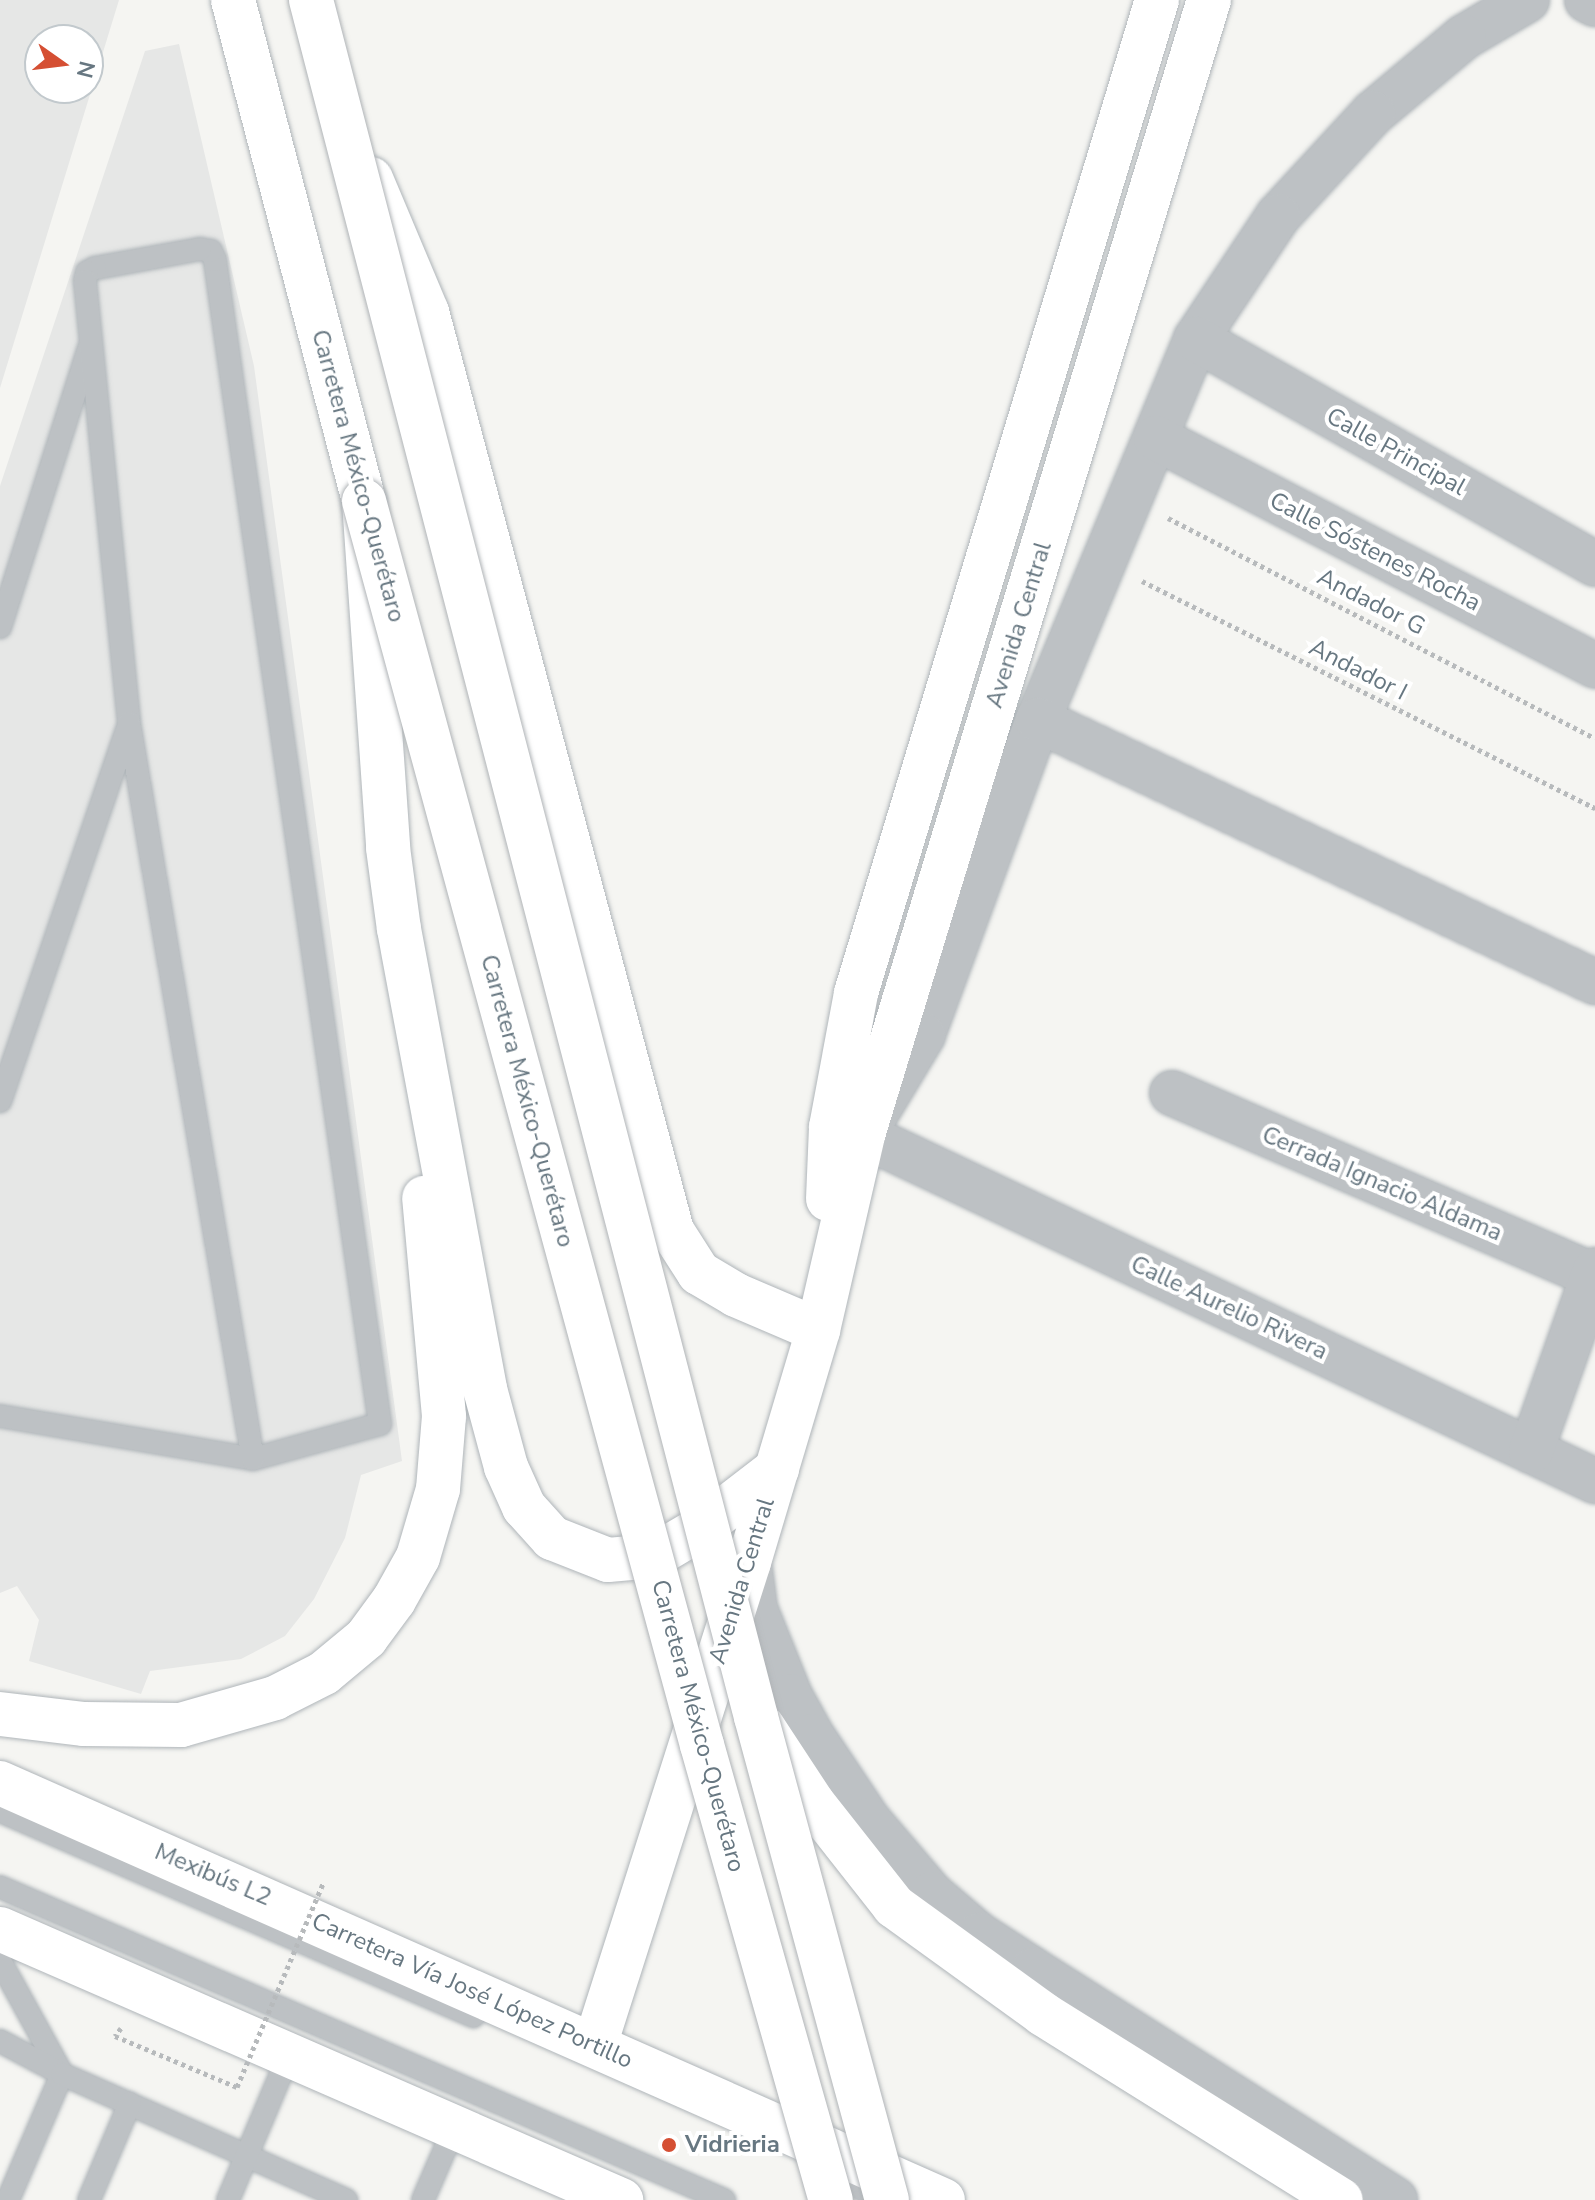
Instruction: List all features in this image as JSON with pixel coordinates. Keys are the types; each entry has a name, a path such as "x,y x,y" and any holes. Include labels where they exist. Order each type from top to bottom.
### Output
{"main road":[{"name":"Carretera México-Querétaro","path":"233,0 364,501 702,1745 831,2200"},
{"path":"311,0 756,1717 887,2200"},
{"name":"Avenida Central","path":"835,1253 827,1190 831,1127 856,993 1157,0"},
{"name":"Avenida Central","path":"595,2045 777,1469 818,1330 863,1135 1209,0"},
{"path":"338,99 427,312 672,1231 699,1273 736,1295 818,1330"},
{"path":"0,1714 84,1724 181,1725 275,1698 324,1673 366,1638 394,1600 418,1557 438,1489 444,1416 399,929 388,848 364,501"},
{"path":"399,929 485,1389 506,1467 524,1507 552,1538 585,1553 608,1560 654,1556 698,1530 777,1469"},
{"path":"756,1717 813,1803 894,1906 1043,2014 1341,2200"},
{"name":"Carretera Vía José López Portillo","path":"0,1783 943,2200"},
{"path":"0,1929 621,2200"}],"street":[{"path":"863,1135 923,1035 1038,720 1196,339 1278,216 1373,113 1464,37 1527,0"},
{"path":"1587,0 1595,4"},
{"name":"Calle Principal","path":"1196,339 1595,564"},
{"name":"Calle Sóstenes Rocha","path":"1156,438 1595,666"},
{"path":"1038,720 1595,982"},
{"name":"Cerrada Ignacio Aldama","path":"1172,1093 1594,1273"},
{"name":"Calle Aurelio Rivera","path":"863,1135 1595,1481"},
{"path":"1531,1451 1594,1273"},
{"path":"749,1562 755,1609 790,1696 812,1736 868,1820 931,1894 979,1935 1395,2200"}],"lane":[{"path":"0,1416 253,1459 380,1424 381,1412 211,251 200,249 87,272 129,723 253,1459"},
{"path":"0,627 91,339"},
{"path":"0,1101 129,723"},
{"name":"Mexibús L2","path":"0,1811 575,2060 887,2200"},
{"path":"0,1887 724,2200"},
{"path":"0,1961 62,2074"},
{"path":"0,2041 62,2074 344,2200"},
{"path":"228,2200 289,2055"},
{"path":"8,2200 62,2074"},
{"path":"89,2200 130,2103"},
{"path":"423,2200 455,2126"}],"path":[{"name":"Andador G","path":"1131,499 1595,738"},
{"name":"Andador I","path":"1105,563 1595,808"},
{"path":"237,2087 323,1883"}],"shaded area":[{"path":"0,0 119,0 104,49 104,24 24,24 24,104 87,104 0,388"},
{"path":"179,44 254,366 402,1461 361,1475 345,1538 314,1599 285,1636 241,1659 150,1671 141,1694 29,1661 39,1620 17,1586 0,1593 0,486 145,51"}],"place":[{"name":"Vidrieria","path":"669,2145"}]}
